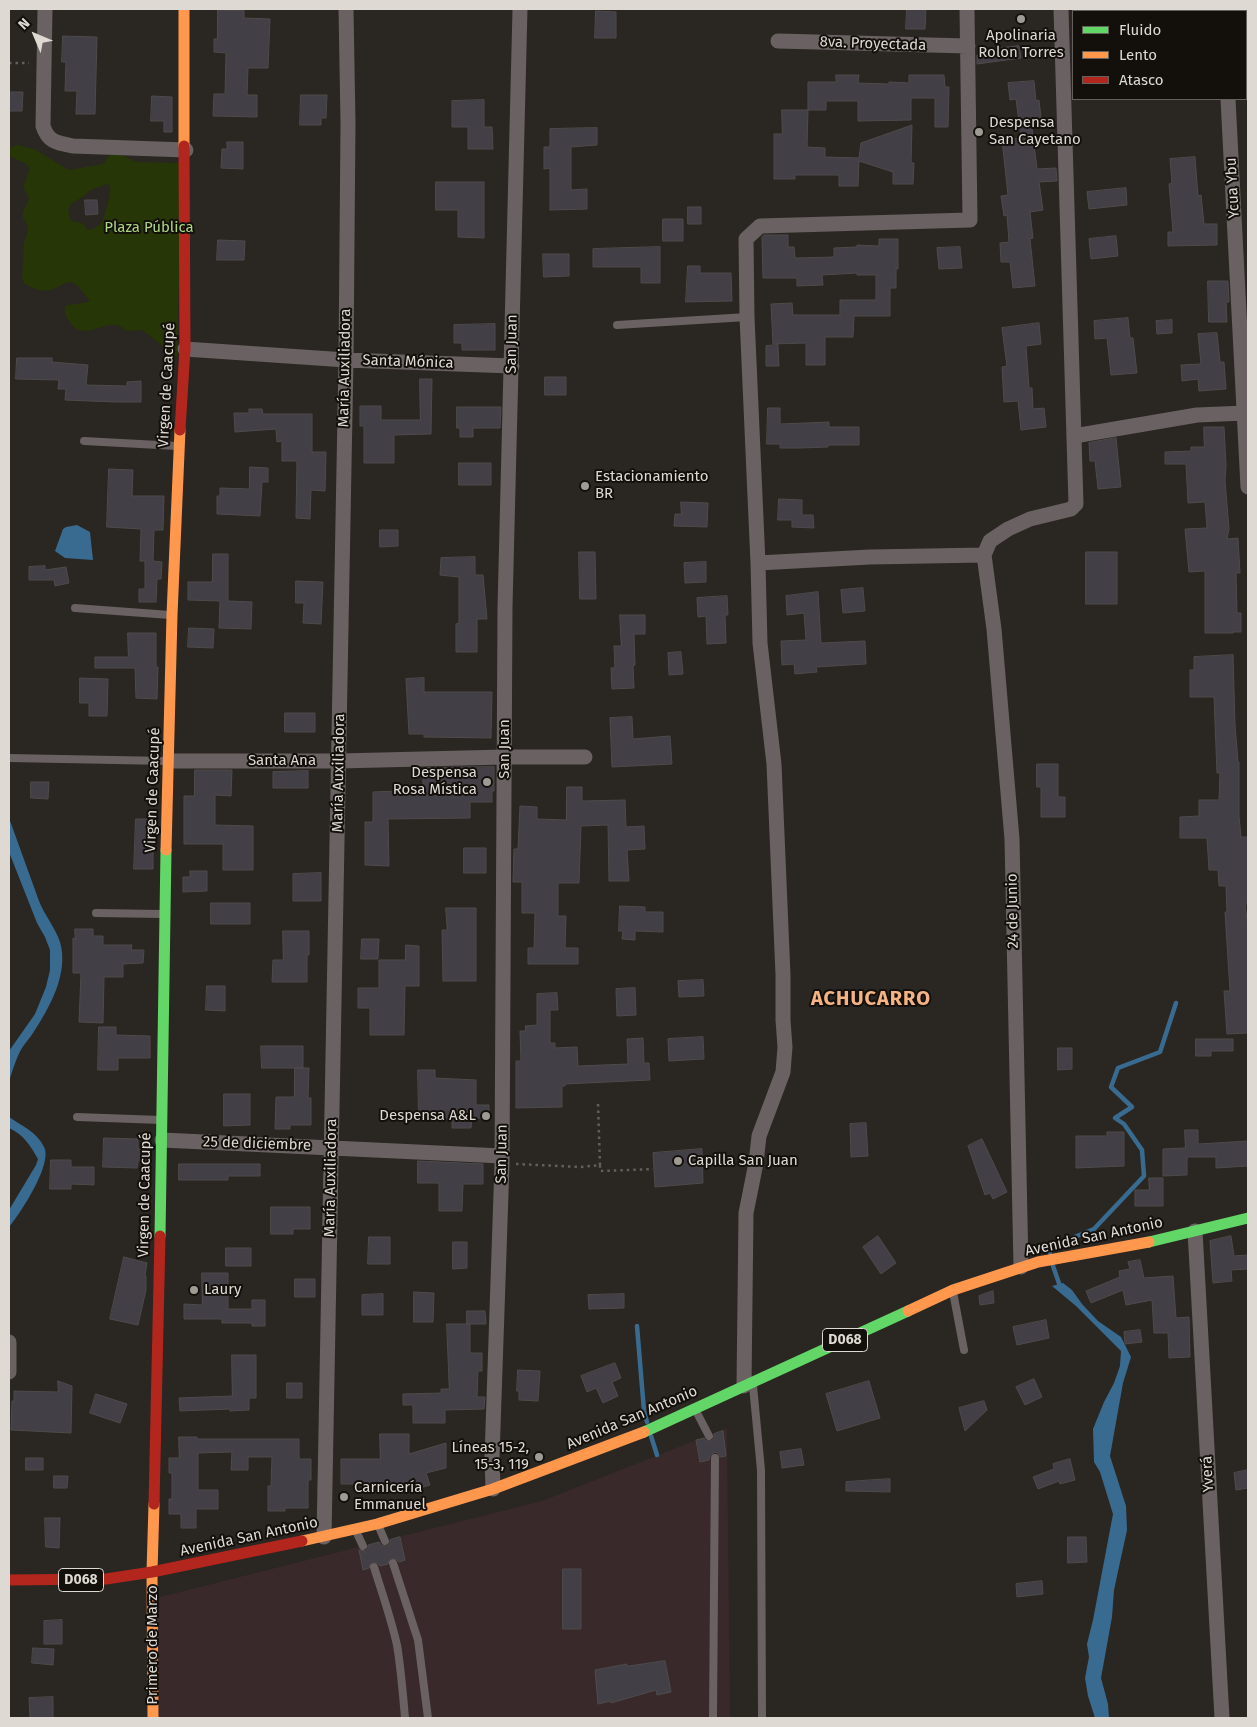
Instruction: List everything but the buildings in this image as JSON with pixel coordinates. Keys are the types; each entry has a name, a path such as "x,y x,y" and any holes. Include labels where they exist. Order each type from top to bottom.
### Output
{"street":[{"path":"45,9 43,126 46,135 58,143 73,146 186,150"},
{"name":"Virgen de Caacupé","path":"152,1572 162,1140 164,914 172,615 185,350 186,150 184,9"},
{"name":"María Auxiliadora","path":"324,1537 346,360 348,123 346,9"},
{"name":"San Juan","path":"493,1489 502,1160 505,607 520,9"},
{"path":"749,1385 746,1213 756,1164 759,1136 783,1072 785,1047 774,764 760,643 746,239 760,226 970,220 968,9"},
{"path":"758,563 870,557 984,555 990,541 1008,529 1030,519 1071,509 1076,504 1061,9"},
{"name":"8va. Proyectada","path":"778,41 968,46"},
{"name":"Ycua Ybu","path":"1228,100 1248,487"},
{"name":"Santa Mónica","path":"185,350 346,360 512,366"},
{"path":"1074,436 1197,415 1245,413"},
{"name":"24 de Junio","path":"984,555 994,629 1012,839 1021,1267"},
{"name":"Santa Ana","path":"169,761 339,761 585,757"},
{"name":"25 de diciembre","path":"162,1140 331,1147 502,1160"},
{"name":"Avenida San Antonio","path":"9,1580 106,1579 152,1572 324,1537 377,1524 493,1489 656,1426 953,1290 1021,1267 1058,1257 1144,1243 1248,1218"},
{"name":"Yverá","path":"1195,1231 1222,1718"},
{"path":"9,1342 9,1372"},
{"name":"Primero de Marzo","path":"152,1572 153,1718"}],"lane":[{"path":"617,325 748,317"},
{"path":"84,441 179,446"},
{"path":"76,608 172,615"},
{"name":"Santa Ana","path":"9,758 169,761"},
{"path":"96,913 164,914"},
{"path":"77,1117 161,1120"},
{"path":"953,1290 964,1350"},
{"path":"749,1385 761,1470 762,1718"},
{"path":"695,1409 709,1436"},
{"path":"713,1718 715,1458"},
{"path":"377,1524 385,1541"},
{"path":"355,1530 363,1546"},
{"path":"393,1563 418,1640 428,1718"},
{"path":"374,1567 385,1598 396,1645 404,1718"}],"path":[{"path":"9,63 43,62"},
{"path":"598,1104 600,1171 653,1169"},
{"path":"502,1160 581,1167 600,1165"}],"shaded area":[{"path":"727,1428 730,1718 157,1718 156,1598 542,1501"}],"green space":[{"name":"Plaza Pública","path":"17,145 34,149 69,170 103,164 111,153 118,153 136,162 182,163 177,357 142,330 126,331 116,325 85,331 74,327 66,315 65,306 90,301 74,283 68,282 46,291 37,290 24,283 22,277 24,243 28,231 27,224 23,218 23,212 29,199 23,187 30,168 25,163 9,155 10,148","holes":["109,184 105,213 98,226 88,230 82,223 70,219 68,209 72,203 92,189"]}],"water":[{"path":"77,525 90,532 93,560 65,558 55,551 63,529"},
{"path":"9,818 39,901 60,942 62,966 60,978 46,1012 23,1046 9,1081 9,1051 35,1014 46,987 50,970 50,950 37,923 9,852"},
{"path":"9,1117 37,1137 44,1147 46,1155 34,1189 9,1227 9,1210 38,1159 26,1141 9,1128"},
{"path":"1063,1283 1072,1290 1098,1321 1121,1337 1131,1357 1123,1383 1110,1456 1126,1506 1127,1530 1114,1590 1112,1617 1101,1678 1108,1704 1109,1718 1095,1718 1085,1678 1089,1657 1087,1644 1113,1514 1100,1472 1094,1462 1093,1429 1114,1383 1120,1366 1121,1351 1076,1306 1052,1286"}],"waterway":[{"path":"1050,1253 1048,1248 1094,1229 1144,1176 1142,1150 1124,1124 1115,1118 1132,1107 1111,1087 1118,1068 1160,1052 1176,1003"},
{"path":"1053,1266 1061,1289"},
{"path":"637,1326 644,1411 647,1422"},
{"path":"651,1436 657,1455"}],"traffic: fast":[{"path":"160,1236 166,850"},
{"path":"1149,1242 1248,1218"},
{"path":"644,1432 908,1311"}],"traffic: slow":[{"path":"184,9 184,146"},
{"path":"166,850 172,615 180,430"},
{"path":"908,1311 953,1290 1038,1262 1149,1242"},
{"path":"302,1541 377,1524 493,1489 644,1432"},
{"path":"153,1718 152,1572 154,1504"}],"traffic: jam":[{"path":"180,430 185,349 184,146"},
{"path":"154,1504 160,1236"},
{"path":"9,1580 106,1579 152,1572 302,1541"}],"place":[{"name":"Apolinaria Rolon Torres","path":"1021,19"},
{"name":"Despensa San Cayetano","path":"979,132"},
{"name":"Estacionamiento BR","path":"585,486"},
{"name":"Despensa Rosa Mística","path":"487,782"},
{"name":"Despensa A&L","path":"486,1116"},
{"name":"Capilla San Juan","path":"678,1161"},
{"name":"Laury","path":"194,1290"},
{"name":"Líneas 15-2, 15-3, 119","path":"539,1457"},
{"name":"Carnicería Emmanuel","path":"344,1497"}],"district":[{"name":"ACHUCARRO","path":"871,999"}]}
